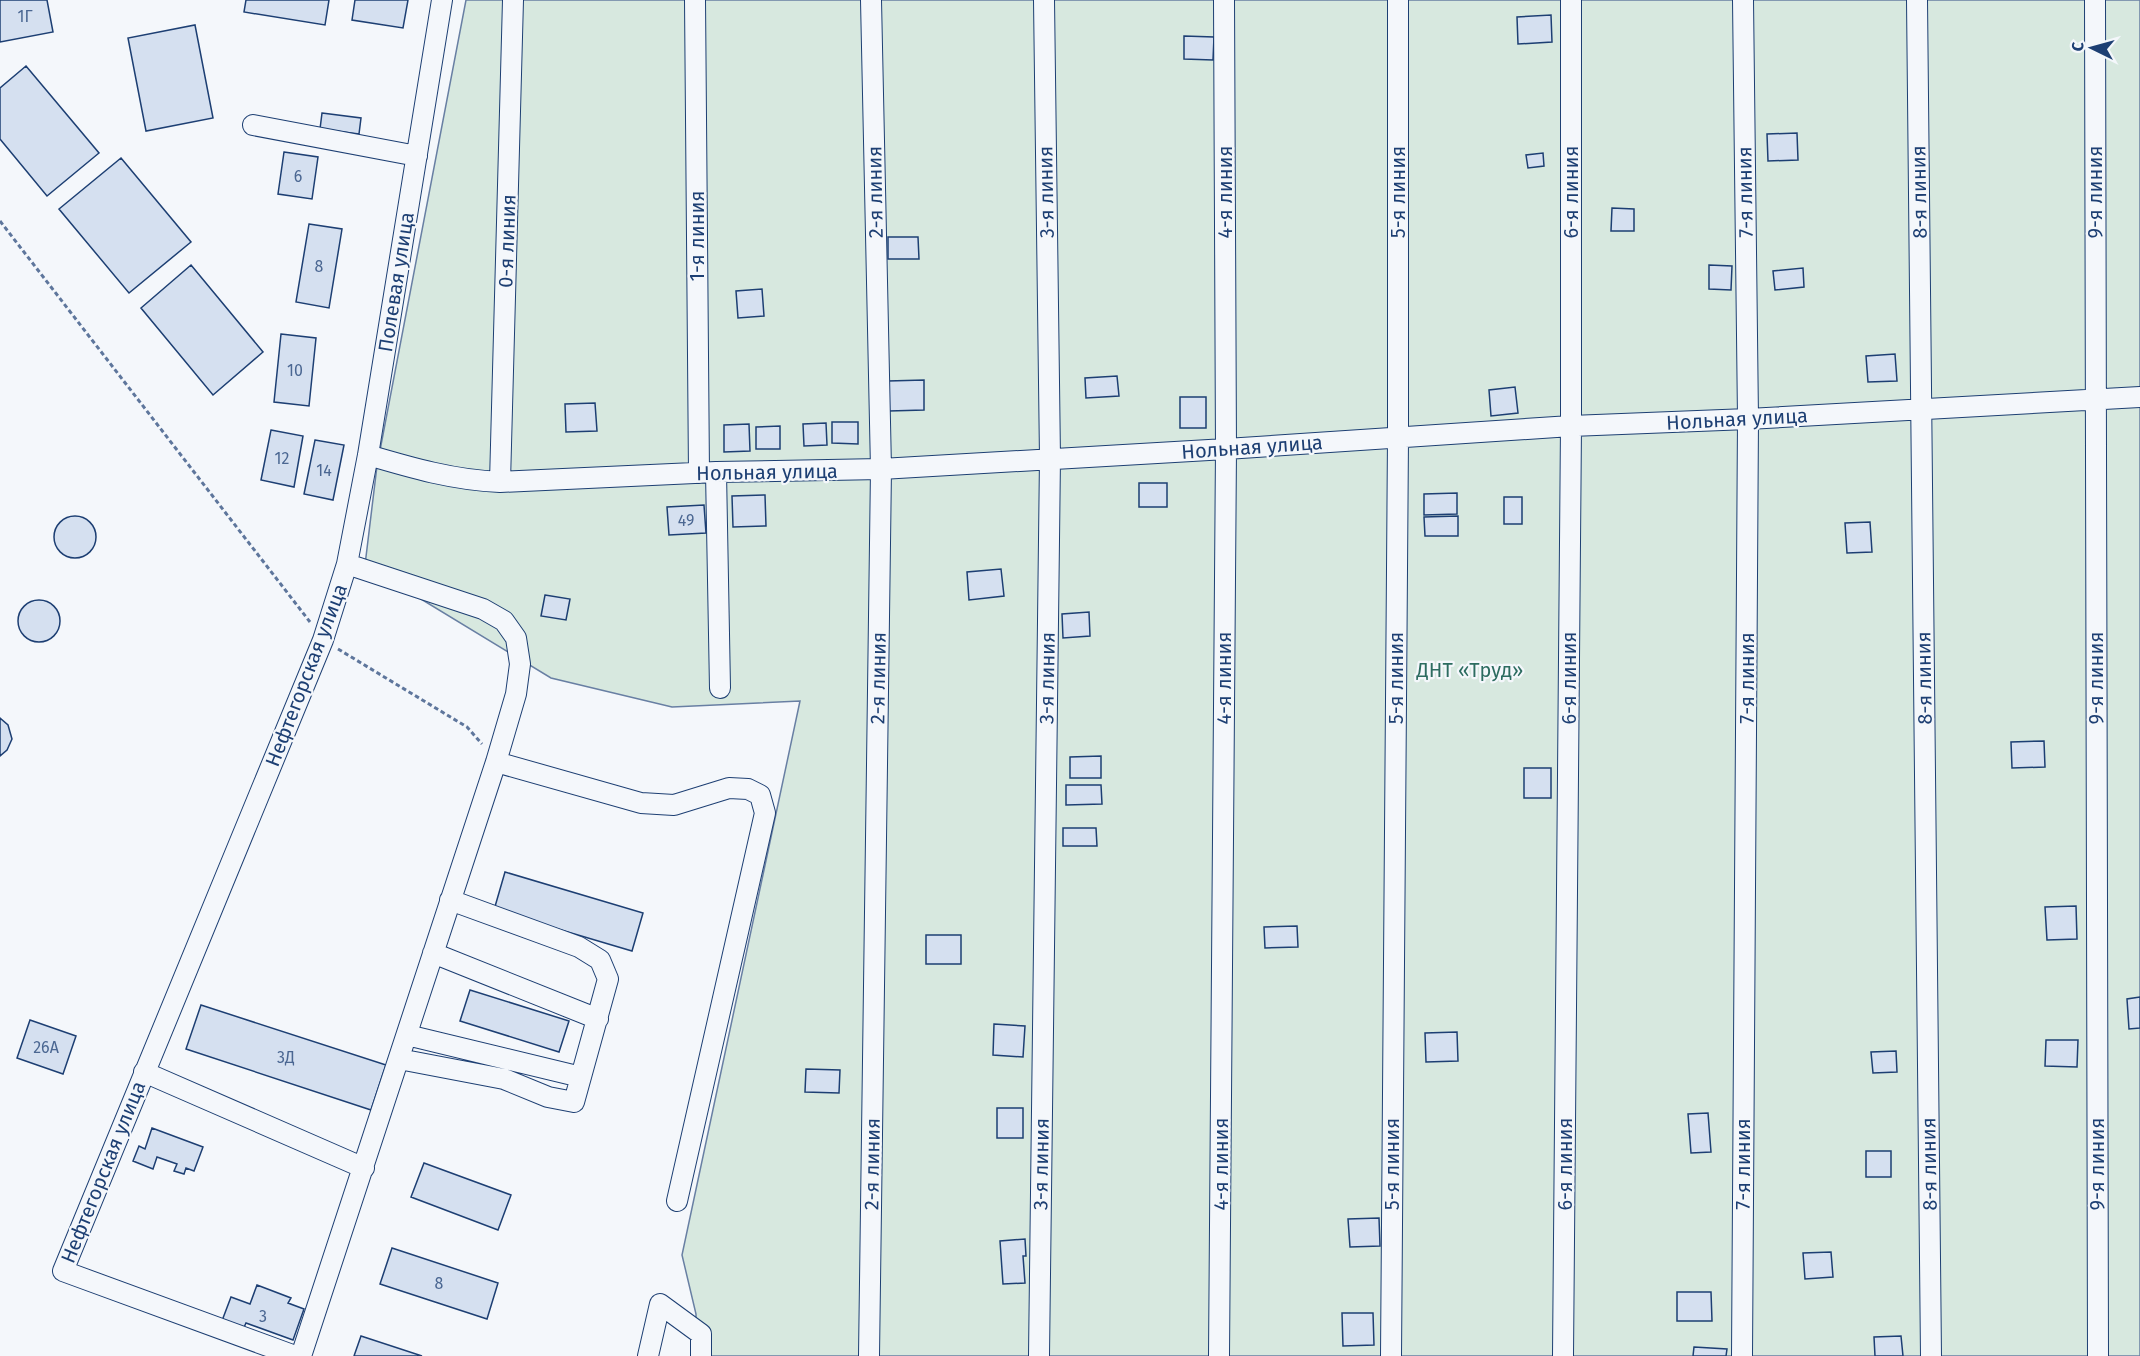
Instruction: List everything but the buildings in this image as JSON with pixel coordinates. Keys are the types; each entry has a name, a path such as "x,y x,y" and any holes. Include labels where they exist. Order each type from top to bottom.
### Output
{"street":[{"name":"Полевая улица","path":"347,564 368,455 442,0"},
{"name":"0-я линия","path":"500,482 513,0"},
{"name":"1-я линия","path":"695,0 708,472 720,687"},
{"name":"2-я линия","path":"870,1356 881,469 871,0"},
{"name":"3-я линия","path":"1039,1356 1050,458 1044,0"},
{"name":"4-я линия","path":"1219,1356 1226,449 1224,0"},
{"name":"5-я линия","path":"1391,1356 1398,438 1398,0"},
{"name":"6-я линия","path":"1563,1356 1571,426 1572,0"},
{"name":"7-я линия","path":"1742,1356 1748,419 1743,0"},
{"name":"8-я линия","path":"1917,0 1931,1356"},
{"name":"9-я линия","path":"2095,0 2098,1356"},
{"path":"253,125 417,156"},
{"name":"Нольная улица","path":"368,455 429,473 470,481 500,482 708,472 881,469 1571,426 1748,419 2140,397"},
{"name":"Нефтегорская улица","path":"295,1356 63,1271 323,640 347,564 483,609 504,621 516,638 520,664 516,694 496,762 301,1356"},
{"path":"496,762 641,803 674,805 729,788 748,789 760,795 765,813 677,1201"},
{"path":"399,1059 504,1079 548,1097 574,1102 608,979 600,960 579,947 450,900"},
{"path":"433,953 598,1019"},
{"path":"407,1035 581,1077"},
{"name":"Нефтегорская улица","path":"144,1072 364,1167"},
{"path":"648,1356 660,1304 701,1334 700,1356"}],"path":[{"path":"0,221 323,640 467,727 496,762"}],"green space":[{"name":"ДНТ «Труд»","path":"466,0 2140,0 2140,1356 696,1356 696,1314 682,1255 800,701 672,707 551,678 365,565 377,466"}]}
